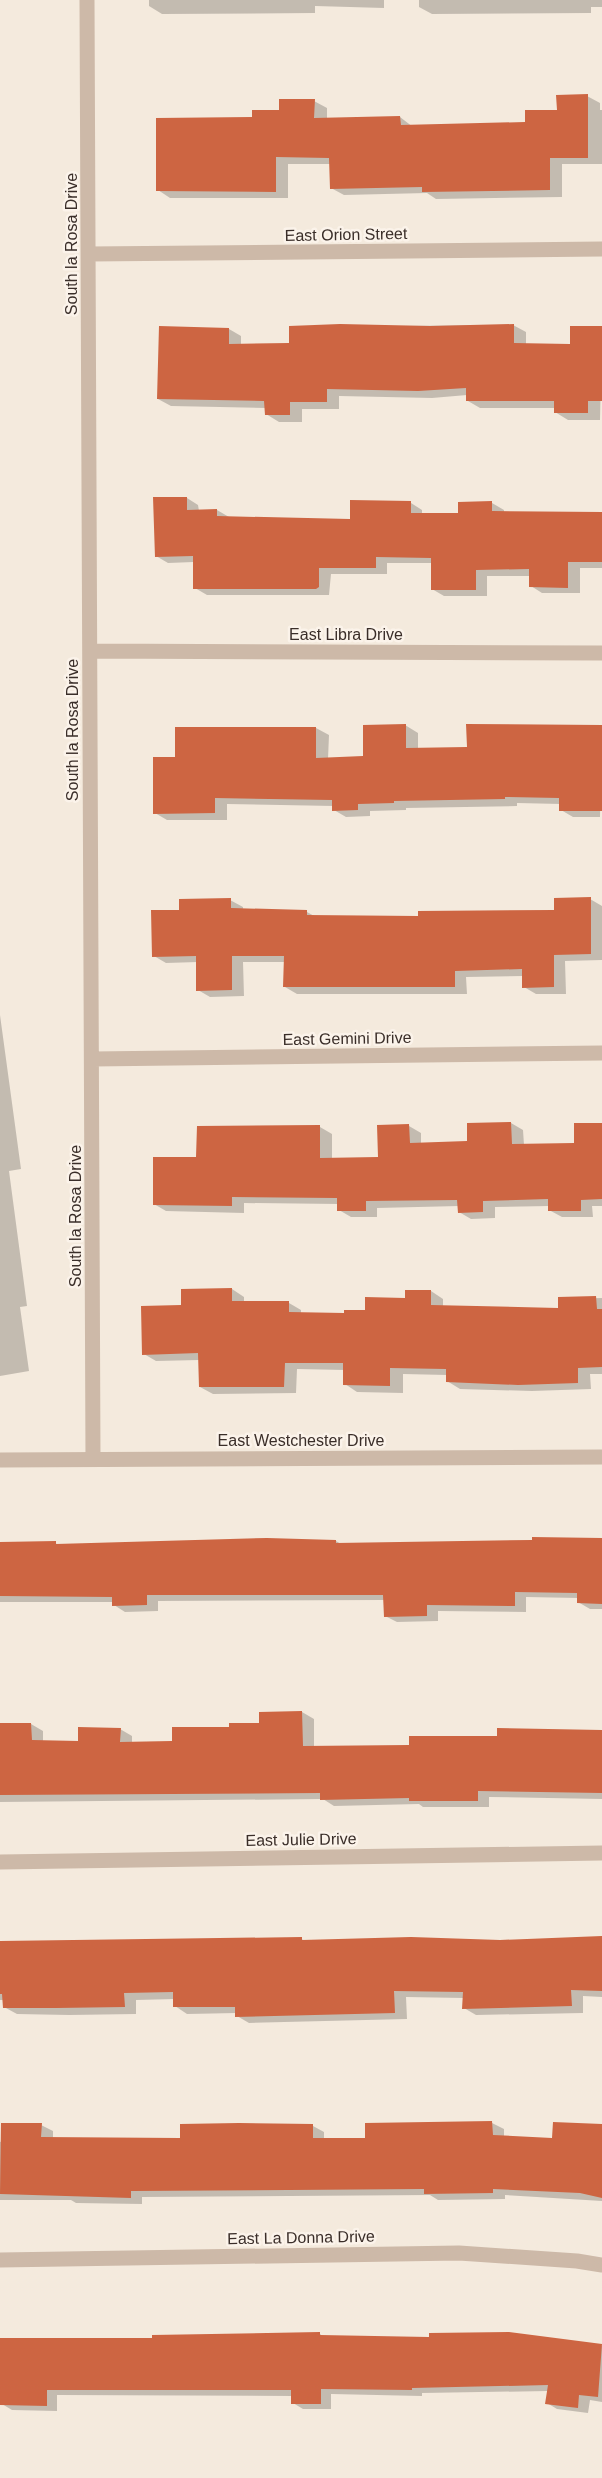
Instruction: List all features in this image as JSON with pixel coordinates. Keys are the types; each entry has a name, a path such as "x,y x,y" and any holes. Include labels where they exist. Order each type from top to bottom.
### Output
{"street":[{"name":"South la Rosa Drive","path":"87,0 90,254 93,1459"},
{"name":"East Orion Street","path":"90,254 602,249"},
{"name":"East Libra Drive","path":"90,651 602,653"},
{"name":"East Gemini Drive","path":"93,1059 602,1053"},
{"name":"East Westchester Drive","path":"0,1460 602,1458"},
{"name":"East Julie Drive","path":"0,1862 602,1853"},
{"name":"East La Donna Drive","path":"0,2260 459,2253 577,2260 602,2265"}],"building":[{"path":"588,94 588,158 550,158 550,190 422,192 422,187 330,189 329,158 276,157 276,192 156,191 156,118 252,117 252,110 279,110 279,99 315,99 314,118 400,116 401,125 525,122 525,110 557,110 556,95"},
{"path":"340,324 430,326 514,324 514,343 570,344 570,326 602,326 602,401 588,401 588,413 554,413 554,401 466,401 466,388 418,391 327,389 327,402 290,402 290,415 265,415 264,401 157,399 159,326 229,328 229,344 289,343 289,326"},
{"path":"153,497 187,497 187,510 217,509 217,516 350,519 350,500 411,501 411,513 458,513 458,502 492,501 492,511 602,512 602,562 568,562 568,588 529,587 529,569 476,570 476,590 431,590 431,558 376,557 376,568 319,568 319,587 316,589 193,589 193,556 155,557"},
{"path":"406,724 406,748 467,747 466,724 602,725 602,811 559,811 559,798 505,797 505,799 394,801 394,803 358,804 358,810 332,811 332,800 215,798 215,813 153,814 153,757 175,757 175,727 316,727 316,758 363,756 363,725"},
{"path":"591,897 591,954 554,955 554,987 522,988 522,969 455,971 455,987 283,987 284,956 232,956 232,990 196,991 196,956 152,957 151,910 179,910 179,899 231,898 231,908 307,910 307,915 418,916 418,911 554,910 554,898"},
{"path":"511,1122 512,1144 574,1143 574,1123 602,1123 602,1199 581,1200 581,1211 548,1211 548,1199 483,1201 483,1212 458,1213 457,1200 366,1201 366,1211 337,1211 337,1198 232,1197 232,1206 153,1205 153,1157 196,1157 197,1126 320,1125 320,1158 378,1157 377,1125 409,1124 410,1143 467,1141 467,1123"},
{"path":"232,1288 232,1301 289,1301 289,1312 344,1313 344,1310 365,1310 365,1297 405,1298 405,1290 431,1290 431,1305 558,1308 558,1297 596,1296 597,1309 602,1309 602,1367 578,1368 578,1383 518,1385 446,1382 446,1369 390,1368 390,1386 343,1385 343,1363 285,1363 284,1387 199,1387 198,1353 142,1355 141,1306 181,1305 181,1289"},
{"path":"532,1537 602,1538 602,1604 577,1603 577,1593 515,1592 515,1606 427,1605 427,1616 384,1617 383,1595 147,1595 147,1605 112,1606 112,1597 0,1596 0,1542 56,1541 56,1544 267,1538 336,1540 336,1543 532,1540"},
{"path":"302,1711 303,1746 409,1745 409,1736 497,1736 497,1728 602,1730 602,1793 478,1791 478,1801 409,1801 409,1798 320,1800 320,1793 0,1795 0,1723 31,1723 32,1740 78,1741 78,1727 121,1728 120,1742 172,1741 172,1727 229,1727 229,1723 259,1723 259,1712"},
{"path":"602,1936 602,1991 571,1990 572,2006 462,2009 463,1992 394,1991 395,2013 235,2017 235,2007 173,2007 173,1992 124,1993 125,2007 56,2008 3,2008 2,1994 0,1994 0,1941 302,1937 302,1940 411,1937 500,1940"},
{"path":"492,2121 493,2135 552,2138 553,2122 602,2124 602,2198 580,2193 493,2189 493,2193 424,2194 424,2189 131,2191 131,2198 0,2194 1,2123 42,2123 41,2137 180,2138 180,2124 239,2123 313,2124 313,2138 365,2138 365,2123"},
{"path":"320,2332 320,2335 429,2337 429,2333 509,2332 602,2344 598,2397 579,2395 578,2408 545,2404 548,2385 412,2388 412,2390 321,2389 321,2404 291,2404 291,2390 47,2390 47,2406 0,2405 0,2338 152,2338 152,2335"}]}
